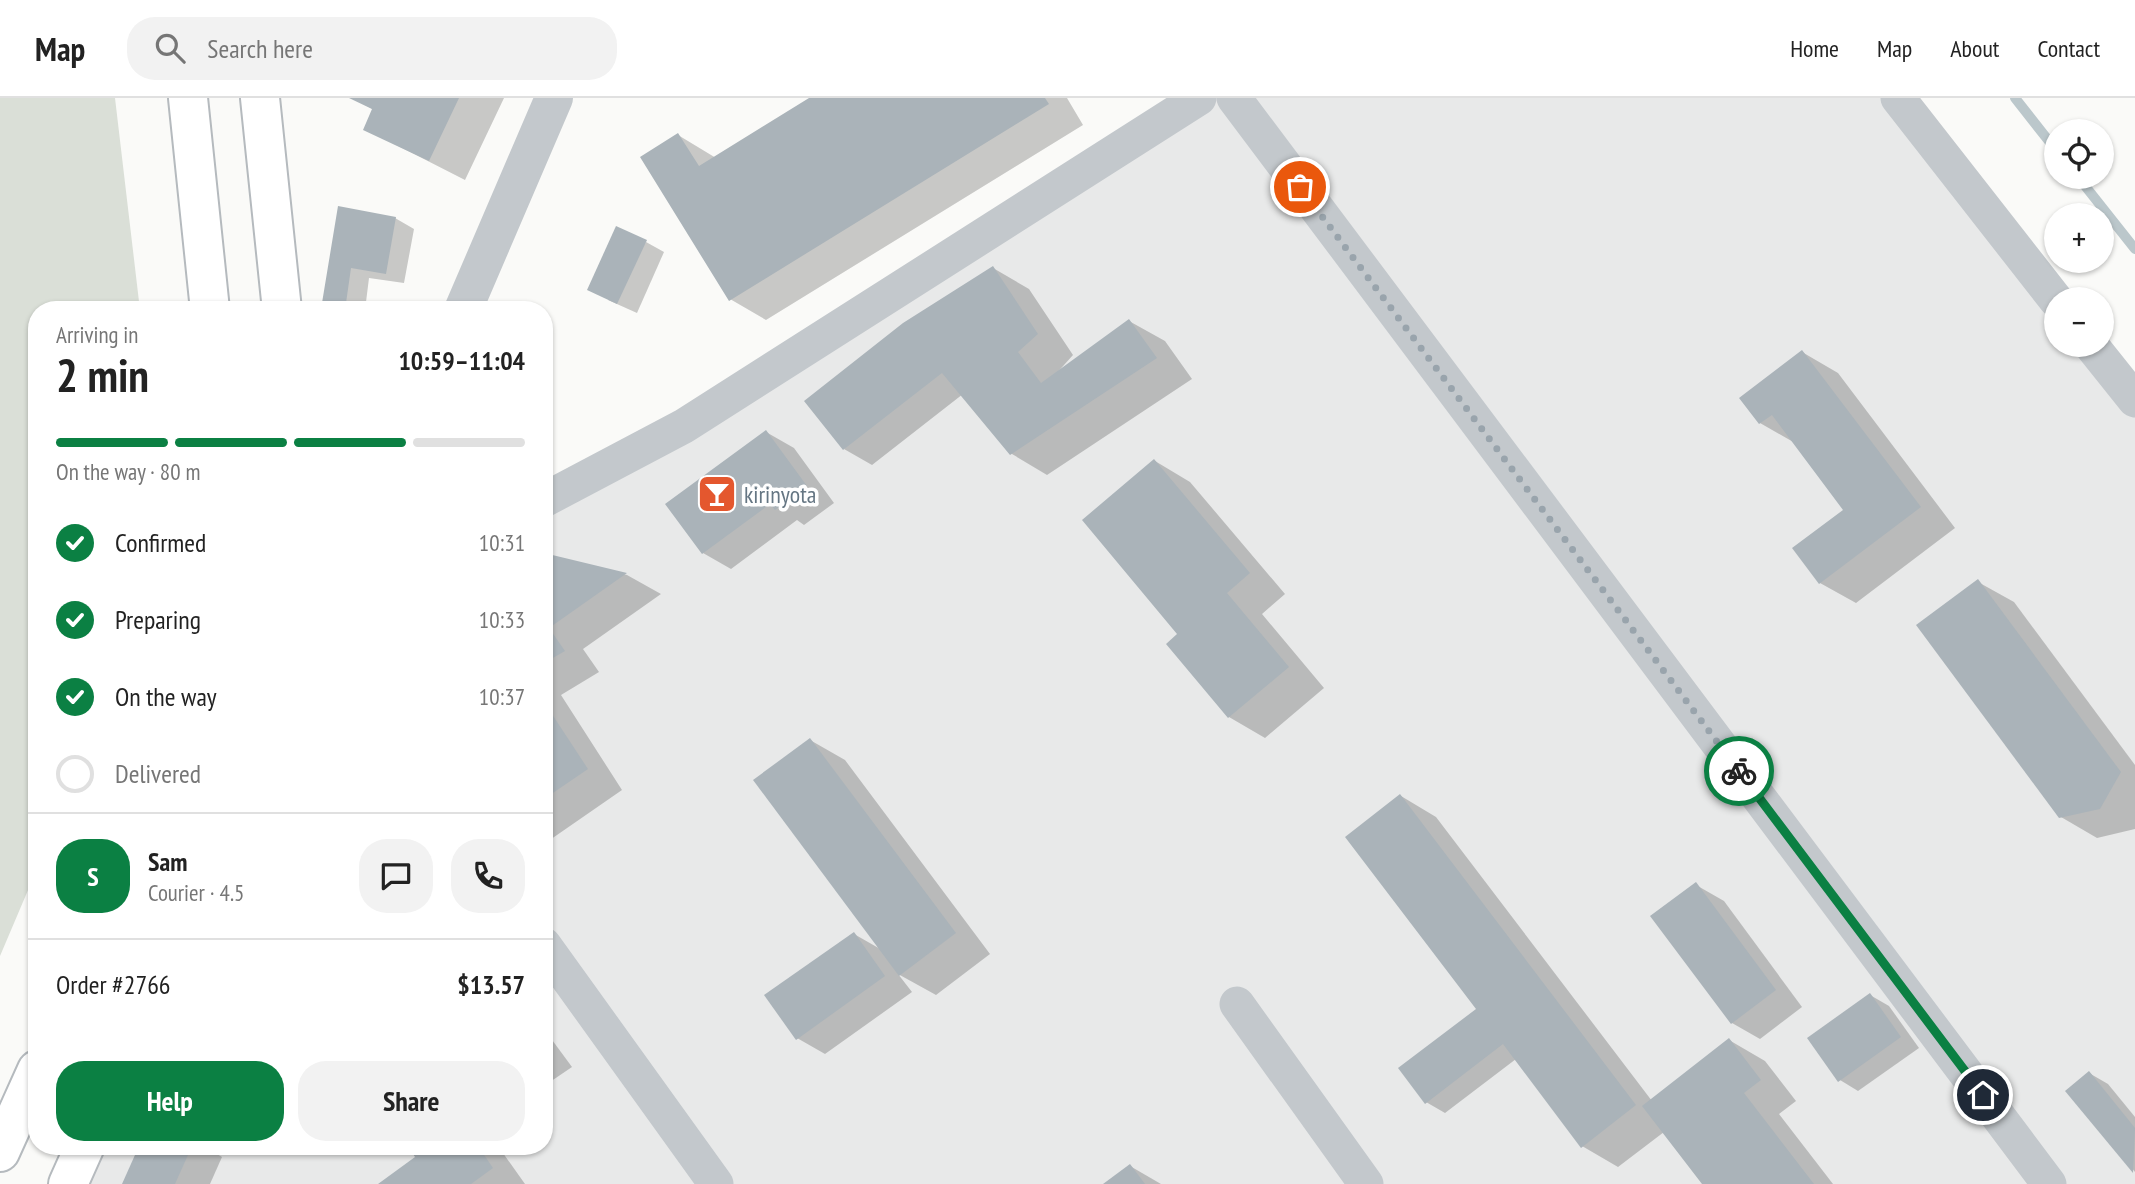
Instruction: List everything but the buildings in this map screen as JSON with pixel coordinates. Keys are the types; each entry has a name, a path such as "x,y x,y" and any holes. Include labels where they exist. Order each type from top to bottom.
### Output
{"main road":[{"path":"188,98 209,301"},
{"path":"260,98 281,301"},
{"path":"0,1152 28,1090"},
{"path":"68,1184 81,1155"}],"street":[{"path":"467,301 554,98"},
{"path":"553,495 684,426 1199,98"},
{"path":"1234,98 2049,1184"},
{"path":"1898,98 2046,287"},
{"path":"2101,357 2135,400"},
{"path":"553,958 716,1184"},
{"path":"1237,1004 1366,1184"}],"shaded area":[{"path":"0,98 115,98 139,301 28,301 28,890 0,956"},
{"path":"1199,98 1898,98 2046,287 2044,357 2101,357 2135,400 2135,1184 68,1184 81,1155 553,1155 553,494"}],"waterway":[{"path":"2015,98 2044,135"},
{"path":"2088,189 2135,249"}],"way so far":[{"path":"1300,187 1739,771"}],"place":[{"name":"kirinyota","path":"717,494"}],"route":[{"path":"1739,771 1983,1095"}]}
